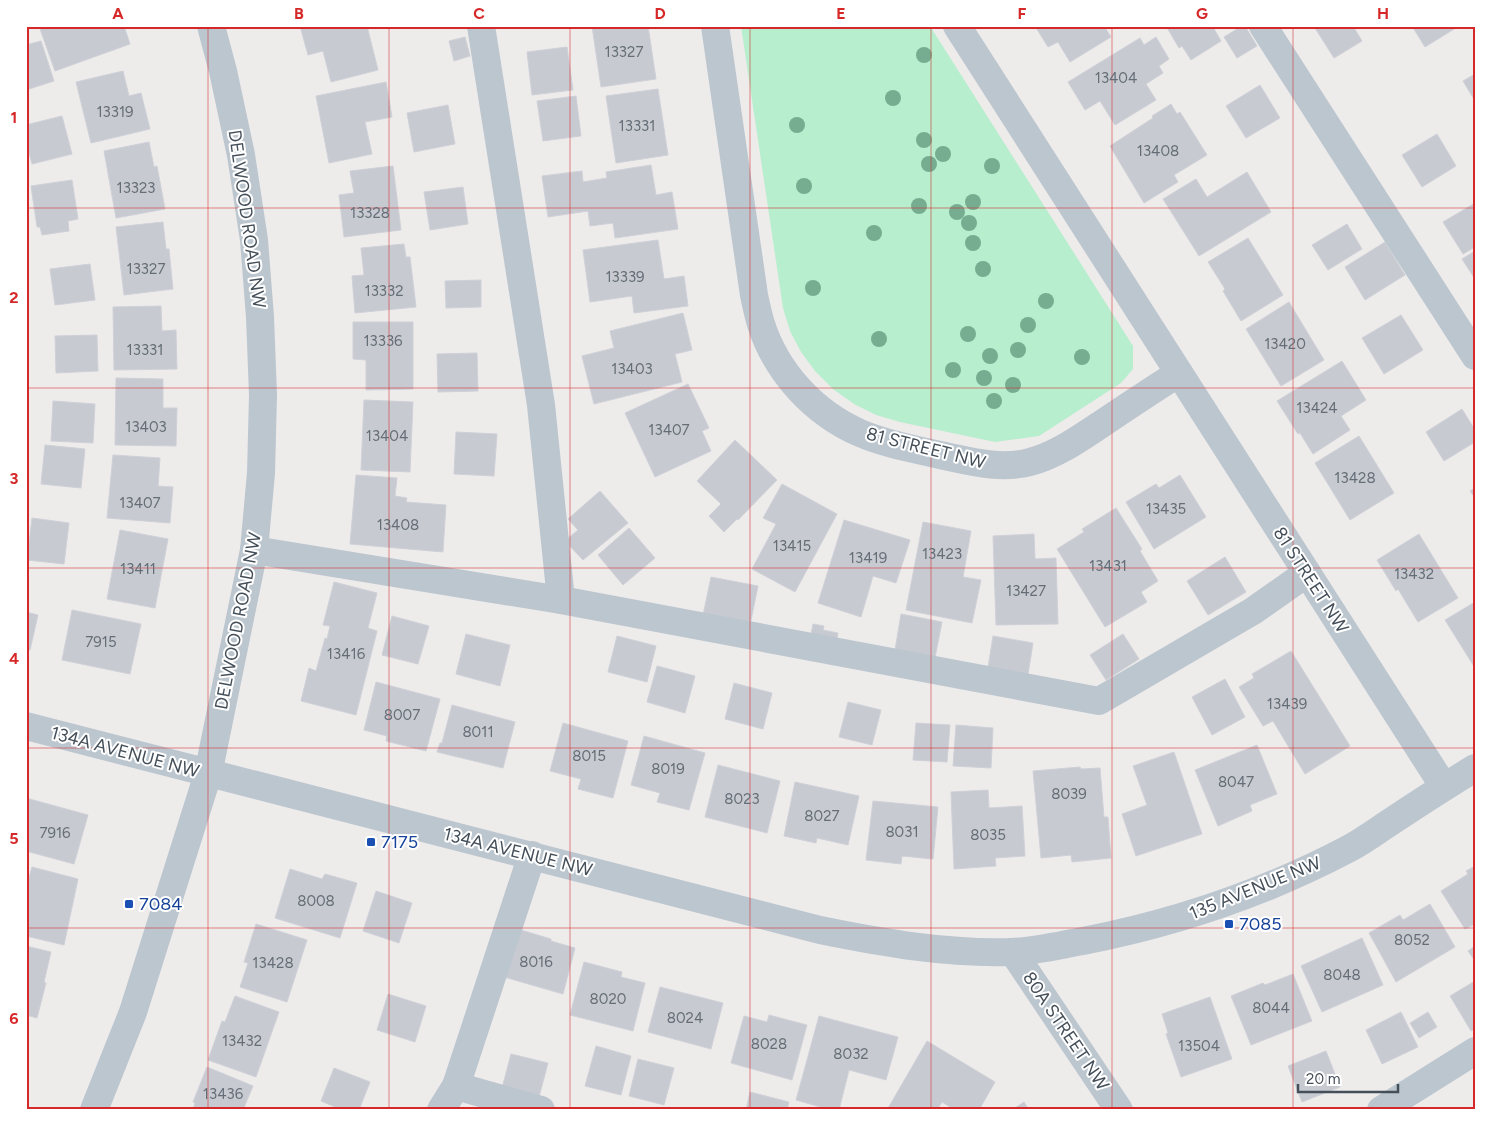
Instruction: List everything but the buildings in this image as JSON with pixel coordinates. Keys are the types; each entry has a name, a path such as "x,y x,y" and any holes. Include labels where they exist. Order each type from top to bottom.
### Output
{"street":[{"name":"DELWOOD ROAD NW","path":"94,1110 133,1012 208,774 254,550 260,473 263,395 260,317 254,240 241,155 211,26"},
{"path":"480,26 540,405 561,600"},
{"name":"81 STREET NW","path":"715,26 754,294 761,324 773,352 789,378 810,400 833,419 860,433 918,450 991,465 1028,463 1050,456 1070,445 1179,372"},
{"name":"81 STREET NW","path":"957,26 1444,787"},
{"path":"1263,26 1475,356"},
{"path":"254,550 561,600 1099,701 1253,611 1307,573"},
{"name":"134A AVENUE NW","path":"26,726 820,930 880,942 925,948 1014,952"},
{"name":"135 AVENUE NW","path":"1014,952 1109,936 1171,920 1231,901 1291,878 1352,847 1475,768"},
{"path":"441,1110 456,1086 532,856"},
{"name":"80A STREET NW","path":"1014,952 1119,1110"},
{"path":"1381,1110 1475,1051"},
{"path":"456,1086 541,1110"}],"green space":[{"path":"741,26 930,26 1133,346 1133,369 1121,383 1039,436 995,442 900,422 876,415 854,404 833,389 815,371 801,352 790,331 783,308"}],"place":[{"name":"7175","path":"371,842"},
{"name":"7084","path":"129,904"},
{"name":"7085","path":"1229,924"}]}
